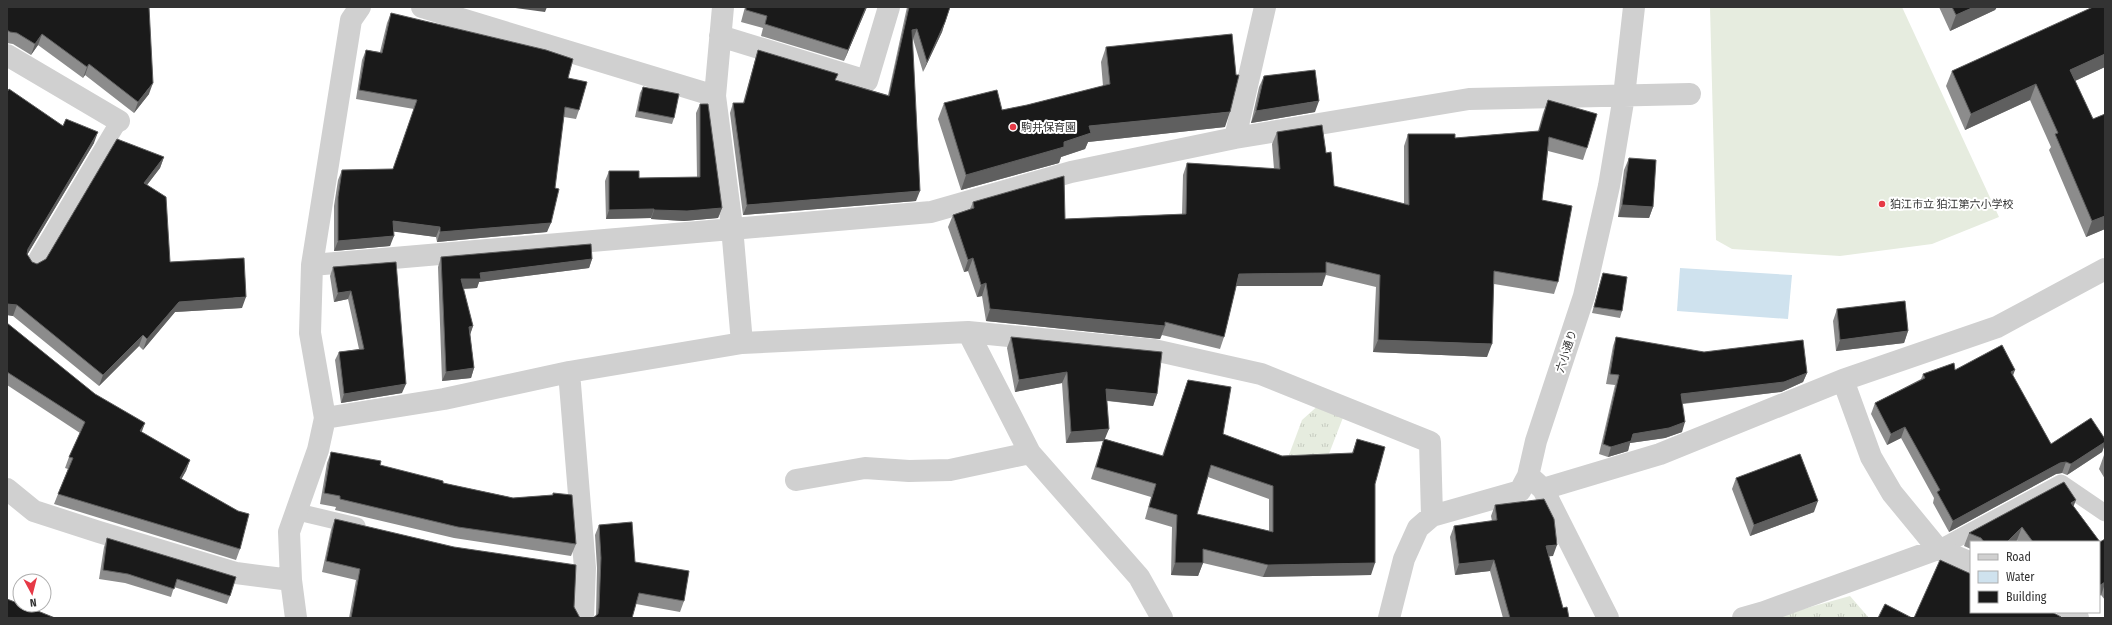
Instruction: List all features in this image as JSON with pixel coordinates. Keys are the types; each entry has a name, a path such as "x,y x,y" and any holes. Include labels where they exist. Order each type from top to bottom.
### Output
{"street":[{"path":"296,618 291,580 289,532 298,512 318,450 325,418 310,333 312,264 351,20 360,7"},
{"path":"422,7 715,96"},
{"path":"723,7 715,96 732,227 742,343"},
{"path":"720,36 867,82 889,7"},
{"path":"1235,138 1265,7"},
{"name":"六小通り","path":"1389,618 1404,559 1418,528 1432,516 1520,491 1536,482 1536,441 1584,296 1609,186 1624,96 1634,7"},
{"path":"7,55 119,121"},
{"path":"312,264 732,227 931,212 1071,172 1235,138 1469,99 1690,94"},
{"path":"1608,618 1536,482 1660,454 1843,380 1997,327 2105,269"},
{"path":"325,418 444,399 569,372 742,343 968,332 1154,350 1268,376 1430,442 1432,516"},
{"path":"968,332 1030,453 1139,577 1162,618"},
{"path":"569,372 578,567 583,618"},
{"path":"1843,380 1872,457 1892,492 1938,549 1970,563"},
{"path":"796,480 865,468 909,471 950,470 1030,453"},
{"path":"7,489 34,511 92,530 236,573 291,580"},
{"path":"1743,618 1765,615 1938,549"}],"lane":[{"path":"33,264 119,121"},
{"path":"1938,549 2061,483 2105,513"},
{"path":"298,512 375,530"}],"green space":[{"path":"1710,7 1902,7 1999,217 1932,244 1840,256 1732,249 1716,240"},
{"path":"1321,403 1344,415 1325,464 1289,455 1302,420"},
{"path":"1850,596 1869,618 1774,617"}],"water":[{"path":"1680,268 1792,275 1788,319 1677,311"}],"building":[{"path":"7,7 149,7 153,83 138,102 89,64 87,67 42,34 35,44 17,33 7,30"},
{"path":"746,7 866,7 848,50 765,24 767,16 746,10"},
{"path":"909,7 950,7 927,62 917,29 912,30 920,191 747,205 733,103 744,103 758,50 838,74 835,80 889,96"},
{"path":"1952,7 1974,7 1956,15"},
{"path":"2093,7 2105,7 2105,54 2070,70 2093,119 2105,114 2105,216 2092,221 2055,134 2058,133 2036,84 1971,114 1952,71"},
{"path":"391,13 546,50 573,59 568,78 587,82 579,110 565,107 555,188 559,189 551,223 440,232 440,227 393,221 394,236 338,241 338,197 342,170 393,169 417,100 359,90 366,50 382,53"},
{"path":"1232,34 1236,75 1239,75 1230,112 1089,126 1091,133 1064,142 1064,147 966,175 944,103 997,90 1002,110 1027,105 1110,84 1106,47"},
{"path":"1315,70 1319,101 1256,111 1264,76"},
{"path":"643,87 679,94 674,118 638,111"},
{"path":"9,89 63,126 66,119 98,132 28,249 27,254 32,262 37,264 46,259 117,139 164,157 144,183 166,197 170,262 244,258 246,297 179,302 147,339 143,335 103,375 17,305 7,304 7,92"},
{"path":"1548,100 1597,114 1587,148 1549,137 1542,200 1572,206 1558,282 1494,271 1492,344 1378,340 1380,275 1326,262 1326,273 1239,274 1224,337 1165,322 1165,326 990,309 986,283 981,285 973,258 968,260 953,215 974,208 973,202 1064,176 1065,219 1186,214 1187,163 1280,169 1277,132 1322,125 1326,153 1331,152 1334,186 1409,205 1408,134 1455,134 1455,138 1539,131"},
{"path":"700,104 708,104 722,208 687,211 654,209 609,210 609,171 639,171 639,178 700,177"},
{"path":"1629,158 1656,160 1653,207 1622,205"},
{"path":"591,244 592,259 480,273 481,279 461,279 473,326 469,327 474,368 446,372 441,257"},
{"path":"396,262 406,384 344,394 339,352 364,349 351,291 338,293 333,267"},
{"path":"1603,273 1627,277 1622,311 1594,307"},
{"path":"1905,301 1908,331 1840,340 1837,309"},
{"path":"7,323 95,394 145,423 140,431 190,460 180,478 238,511 249,514 240,549 58,494 73,458 69,457 85,422 7,372"},
{"path":"1011,337 1162,352 1157,394 1106,389 1109,429 1071,432 1067,372 1019,380"},
{"path":"1616,337 1704,352 1803,340 1807,373 1784,382 1681,394 1685,422 1669,428 1633,434 1631,441 1611,447 1603,444 1619,375 1610,374"},
{"path":"2002,345 2015,370 2011,372 2051,444 2091,418 2105,439 2105,442 2071,464 2066,462 2060,463 1953,521 1937,492 1940,490 1905,427 1891,434 1875,403 1925,378 1923,374 1954,363 1955,370"},
{"path":"1188,380 1231,387 1223,434 1282,456 1353,453 1357,439 1385,447 1375,484 1375,563 1268,565 1203,549 1203,563 1175,563 1177,515 1149,507 1156,484 1096,467 1104,439 1163,456","holes":["1211,465 1273,486 1273,532 1197,514"]},
{"path":"331,452 381,461 380,465 443,481 443,483 513,498 553,495 553,493 572,495 576,544 458,527 340,499 340,496 324,493"},
{"path":"1800,454 1818,501 1754,525 1736,478"},
{"path":"2064,482 2076,500 2071,503 2099,541 2032,541 2022,527 2008,541 1983,541 1981,538 1969,533"},
{"path":"1544,499 1554,519 1557,545 1546,546 1563,608 1567,607 1569,618 1510,618 1494,560 1459,564 1454,526 1497,520 1495,505"},
{"path":"335,519 454,547 576,565 574,607 580,618 351,618 360,569 326,561"},
{"path":"632,522 635,562 689,571 684,601 639,593 632,618 593,618 598,614 599,608 601,558 599,525"},
{"path":"107,538 236,577 230,596 177,579 174,589 128,574 103,570"},
{"path":"2105,539 2105,582 2100,585 2100,542"},
{"path":"1940,560 1970,574 1970,613 2054,613 2061,617 2059,618 1914,618"},
{"path":"7,599 12,601 12,613 43,613 55,618 7,618"},
{"path":"1885,604 1912,618 1878,618"}],"place":[{"name":"駒井保育園","path":"1013,127"},
{"name":"狛江市立 狛江第六小学校","path":"1882,204"}]}
